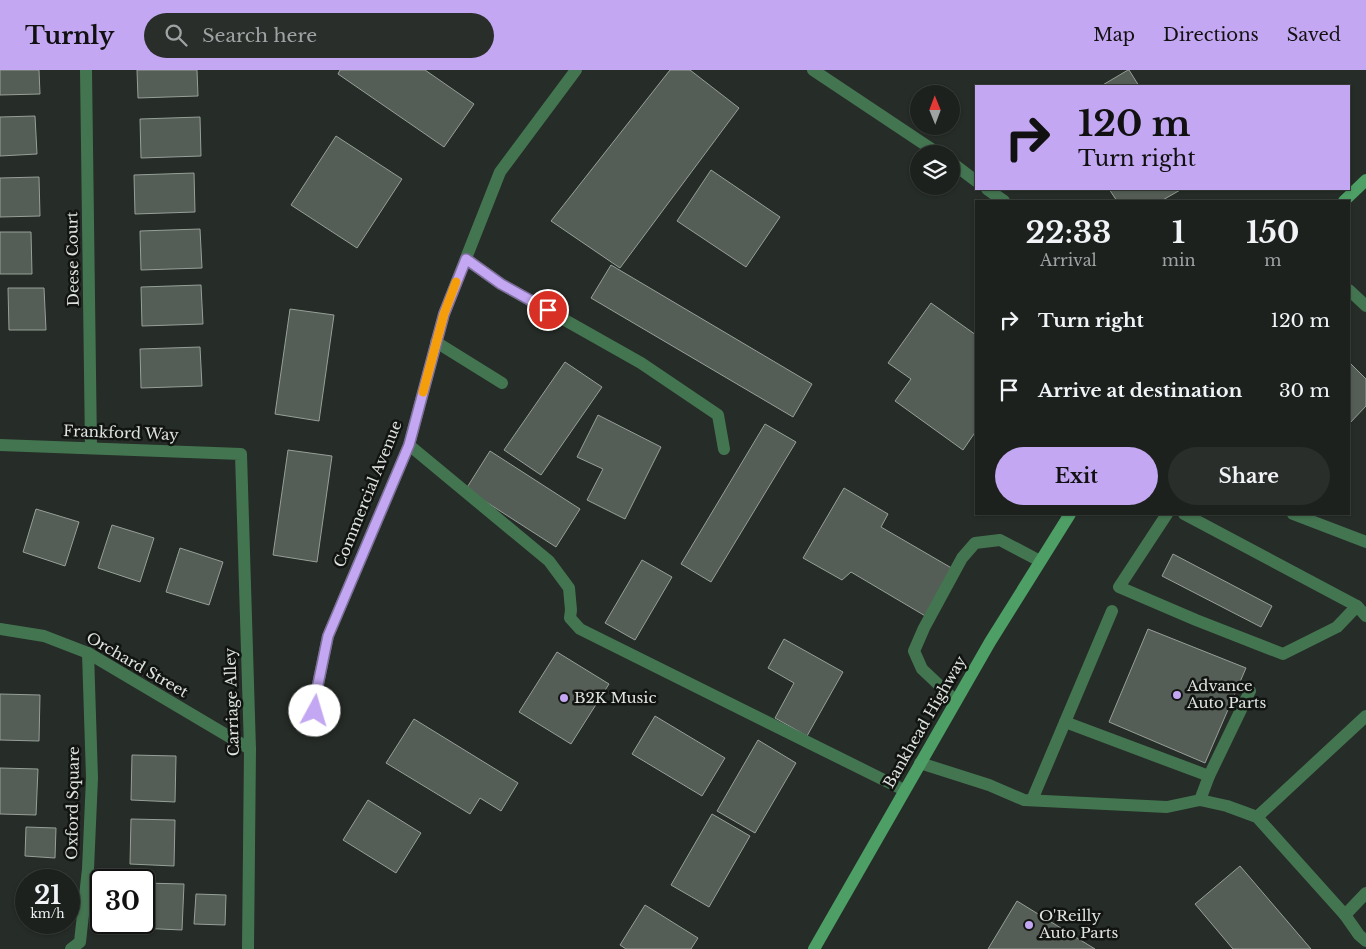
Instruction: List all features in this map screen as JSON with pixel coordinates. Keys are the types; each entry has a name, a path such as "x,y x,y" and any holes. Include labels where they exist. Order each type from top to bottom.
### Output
{"main road":[{"path":"1345,200 1366,180"},
{"name":"Bankhead Highway","path":"814,949 956,701 1040,560 1069,515"}],"street":[{"name":"Deese Court","path":"86,70 91,448"},
{"name":"Commercial Avenue","path":"314,728 316,694 328,636 409,445 444,314 500,172 576,70"},
{"path":"813,70 925,145"},
{"path":"960,169 975,180"},
{"path":"988,190 1003,200"},
{"path":"466,259 501,284 641,363 718,415 724,449"},
{"path":"1350,291 1366,306"},
{"path":"436,342 502,384"},
{"name":"Frankford Way","path":"0,445 241,454"},
{"path":"409,445 549,561 569,588 570,618 580,629 904,790"},
{"name":"Carriage Alley","path":"241,454 250,749 248,949"},
{"path":"1166,515 1119,587 1283,654 1337,626 1357,606"},
{"path":"1186,515 1357,606 1366,616"},
{"path":"1297,515 1366,542"},
{"path":"956,701 922,669 914,651 924,628 962,558 975,543 1000,540 1040,560"},
{"path":"1032,800 1112,611"},
{"name":"Orchard Street","path":"0,629 44,636 88,653 250,749"},
{"name":"Oxford Square","path":"71,949 80,942 88,869 92,778 88,653"},
{"path":"1200,800 1209,776 1250,692"},
{"path":"1257,816 1366,716"},
{"path":"1065,722 1209,776"},
{"path":"920,763 989,785 1024,800 1167,806 1200,800 1227,806 1257,816 1366,941"},
{"path":"1345,915 1366,894"}],"building":[{"path":"0,70 39,70 40,94 0,95"},
{"path":"137,70 197,70 198,96 138,98"},
{"path":"340,70 425,70 474,104 444,147 338,74"},
{"path":"670,70 690,70 739,108 620,268 551,221"},
{"path":"1128,70 1138,85 1103,85"},
{"path":"35,116 37,154 0,156 0,117"},
{"path":"200,117 201,156 141,158 140,119"},
{"path":"336,136 402,179 357,248 291,205"},
{"path":"711,170 780,217 746,267 677,221"},
{"path":"194,173 195,212 135,214 134,175"},
{"path":"39,177 40,216 0,217 0,178"},
{"path":"1110,190 1180,190 1163,200 1116,200"},
{"path":"200,229 202,268 141,270 140,231"},
{"path":"0,232 31,232 32,274 0,274"},
{"path":"611,265 812,384 793,417 591,298"},
{"path":"201,285 203,324 142,326 141,287"},
{"path":"8,288 44,288 46,330 9,330"},
{"path":"931,303 975,334 975,432 963,450 895,401 911,379 888,363"},
{"path":"290,309 334,315 319,421 275,414"},
{"path":"200,347 202,386 141,388 140,349"},
{"path":"565,362 602,387 541,475 504,450"},
{"path":"1350,363 1366,379 1366,406 1350,423"},
{"path":"598,415 661,447 625,519 587,500 603,469 577,457"},
{"path":"765,424 796,442 711,582 681,564"},
{"path":"288,450 332,456 317,562 273,555"},
{"path":"490,451 580,509 556,547 466,489"},
{"path":"844,488 888,514 881,527 955,570 927,617 851,572 842,580 803,558"},
{"path":"36,509 79,522 65,566 23,552"},
{"path":"112,525 154,538 140,582 98,568"},
{"path":"180,548 223,562 209,605 166,592"},
{"path":"1173,554 1272,606 1261,627 1162,576"},
{"path":"642,560 672,577 635,640 605,623"},
{"name":"Advance Auto Parts","path":"1148,629 1246,668 1205,763 1109,722"},
{"path":"784,639 843,672 807,736 775,718 794,683 768,668"},
{"name":"B2K Music","path":"557,652 609,684 571,744 519,712"},
{"path":"0,694 40,695 39,741 0,740"},
{"path":"655,716 725,758 702,796 632,754"},
{"path":"414,719 518,783 501,811 480,798 470,814 386,763"},
{"path":"758,740 796,763 755,833 717,811"},
{"path":"132,755 176,756 175,802 131,800"},
{"path":"0,768 38,769 36,815 0,814"},
{"path":"368,800 421,833 396,873 343,840"},
{"path":"712,814 750,836 709,907 671,885"},
{"path":"131,819 175,820 174,866 130,864"},
{"path":"26,827 56,828 55,858 25,856"},
{"path":"1240,866 1311,949 1233,949 1195,904"},
{"path":"155,883 184,884 182,930 155,929"},
{"path":"196,894 226,895 225,925 194,924"},
{"name":"O'Reilly Auto Parts","path":"1017,901 1095,949 988,949"},
{"path":"645,905 698,938 691,949 626,949 620,945"}],"slow traffic":[{"path":"423,392 444,314 456,282"}],"place":[{"name":"Advance Auto Parts","path":"1177,695"},
{"name":"B2K Music","path":"564,698"},
{"name":"O'Reilly Auto Parts","path":"1029,925"}],"route":[{"path":"315,711 316,694 328,636 409,445 444,314 466,259 501,284 548,310"}]}
